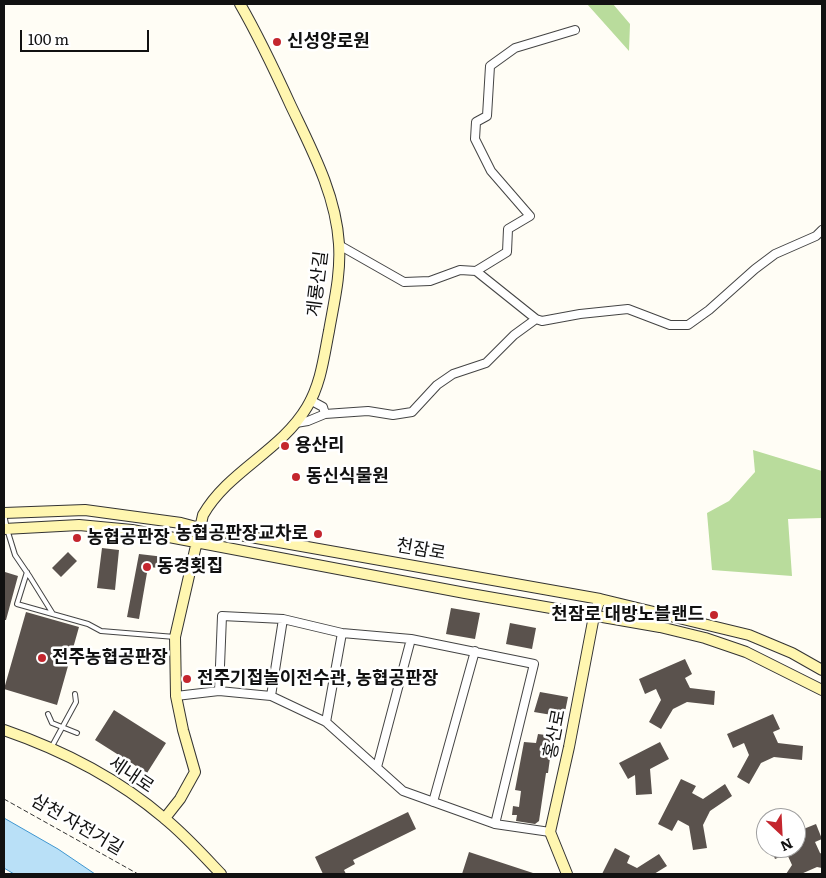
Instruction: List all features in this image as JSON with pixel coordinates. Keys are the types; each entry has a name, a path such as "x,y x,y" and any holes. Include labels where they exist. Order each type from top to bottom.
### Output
{"street":[{"name":"계룡산길","path":"196,541 203,516 210,503 230,481 296,423 310,400 321,373 339,273 339,245 336,222 328,189 264,48 240,4"},
{"path":"339,245 404,282 430,281 460,270 476,271 507,252 508,229 530,216 491,171 475,139 476,122 487,116 490,66 515,48 575,30"},
{"path":"476,271 536,319 542,321 580,314 628,309 670,325 688,326 775,254 816,236 822,230"},
{"path":"296,423 308,421 325,414 368,411 393,416 412,412 437,385 453,374 486,363 514,335 536,319"},
{"path":"310,400 323,407 325,414"},
{"name":"천잠로","path":"4,513 85,510 182,522 200,528 600,599 749,635 792,653 822,670"},
{"name":"천잠로","path":"5,529 79,526 132,530 660,628 746,652 822,690"},
{"path":"165,818 180,799 195,772 176,696 175,638 196,541"},
{"name":"홍산로","path":"550,832 570,747 594,616 600,599"},
{"path":"218,691 222,616 283,620 342,633 411,639 534,664 495,824"},
{"path":"271,696 283,620"},
{"path":"326,722 342,633"},
{"path":"377,767 411,639"},
{"path":"433,802 475,651"},
{"path":"176,696 218,691 271,696 326,722 403,791 495,824 550,832 567,874"},
{"name":"세내로","path":"4,730 81,762 123,787 165,818 221,874"}],"lane":[{"path":"4,513 5,529 15,556 53,614"},
{"path":"27,572 18,604 88,624 101,631 175,638"},
{"path":"50,749 76,702 75,694"},
{"path":"48,714 52,723 77,733"}],"path":[{"name":"삼천 자전거길","path":"4,799 138,874"}],"green space":[{"path":"587,4 613,4 630,24 629,51"},
{"path":"753,450 822,471 822,518 788,519 792,576 712,570 707,513 729,501 755,472"}],"water":[{"path":"4,818 58,849 95,874 14,874 4,868"}],"building":[{"path":"102,548 119,550 115,590 97,588"},
{"path":"68,552 77,561 61,577 52,568"},
{"path":"139,554 173,558 171,569 148,567 139,619 127,617"},
{"path":"5,572 18,576 6,620 4,620 4,577"},
{"path":"451,608 480,613 475,639 446,634"},
{"name":"전주농협공판장","path":"26,612 79,627 57,705 4,689"},
{"path":"510,623 536,628 532,649 506,644"},
{"path":"685,659 692,674 685,678 690,688 715,691 714,705 687,702 673,709 661,729 649,722 661,700 656,689 645,694 639,679"},
{"path":"540,692 568,697 564,717 534,712"},
{"path":"114,710 166,743 147,773 95,740"},
{"path":"773,714 780,729 773,732 778,743 803,746 802,760 774,757 761,763 749,784 737,777 749,755 744,743 733,748 727,734"},
{"path":"538,734 553,736 539,821 535,824 516,821 517,815 512,815 513,806 519,807 521,791 515,790 524,742 536,743"},
{"path":"660,742 669,759 650,769 652,794 636,795 635,775 628,779 619,763"},
{"path":"681,779 696,786 692,793 703,799 725,784 732,796 710,811 703,825 707,848 693,850 689,826 678,820 672,831 658,824"},
{"path":"408,812 416,829 353,860 355,864 344,870 346,874 323,874 315,857"},
{"path":"816,824 822,839 815,842 822,854 822,868 817,867 801,874 786,874 792,865 789,858 806,858 806,828"},
{"path":"615,848 630,856 627,863 637,868 659,854 667,866 654,874 602,874"},
{"path":"469,852 533,873 462,874"}],"place":[{"name":"신성양로원","path":"277,42"},
{"name":"용산리","path":"285,446"},
{"name":"동신식물원","path":"296,477"},
{"name":"농협공판장교차로","path":"318,534"},
{"name":"농협공판장","path":"77,538"},
{"name":"동경횟집","path":"147,567"},
{"name":"천잠로 대방노블랜드","path":"714,615"},
{"name":"전주농협공판장","path":"42,658"},
{"name":"전주기접놀이전수관, 농협공판장","path":"187,679"}]}
